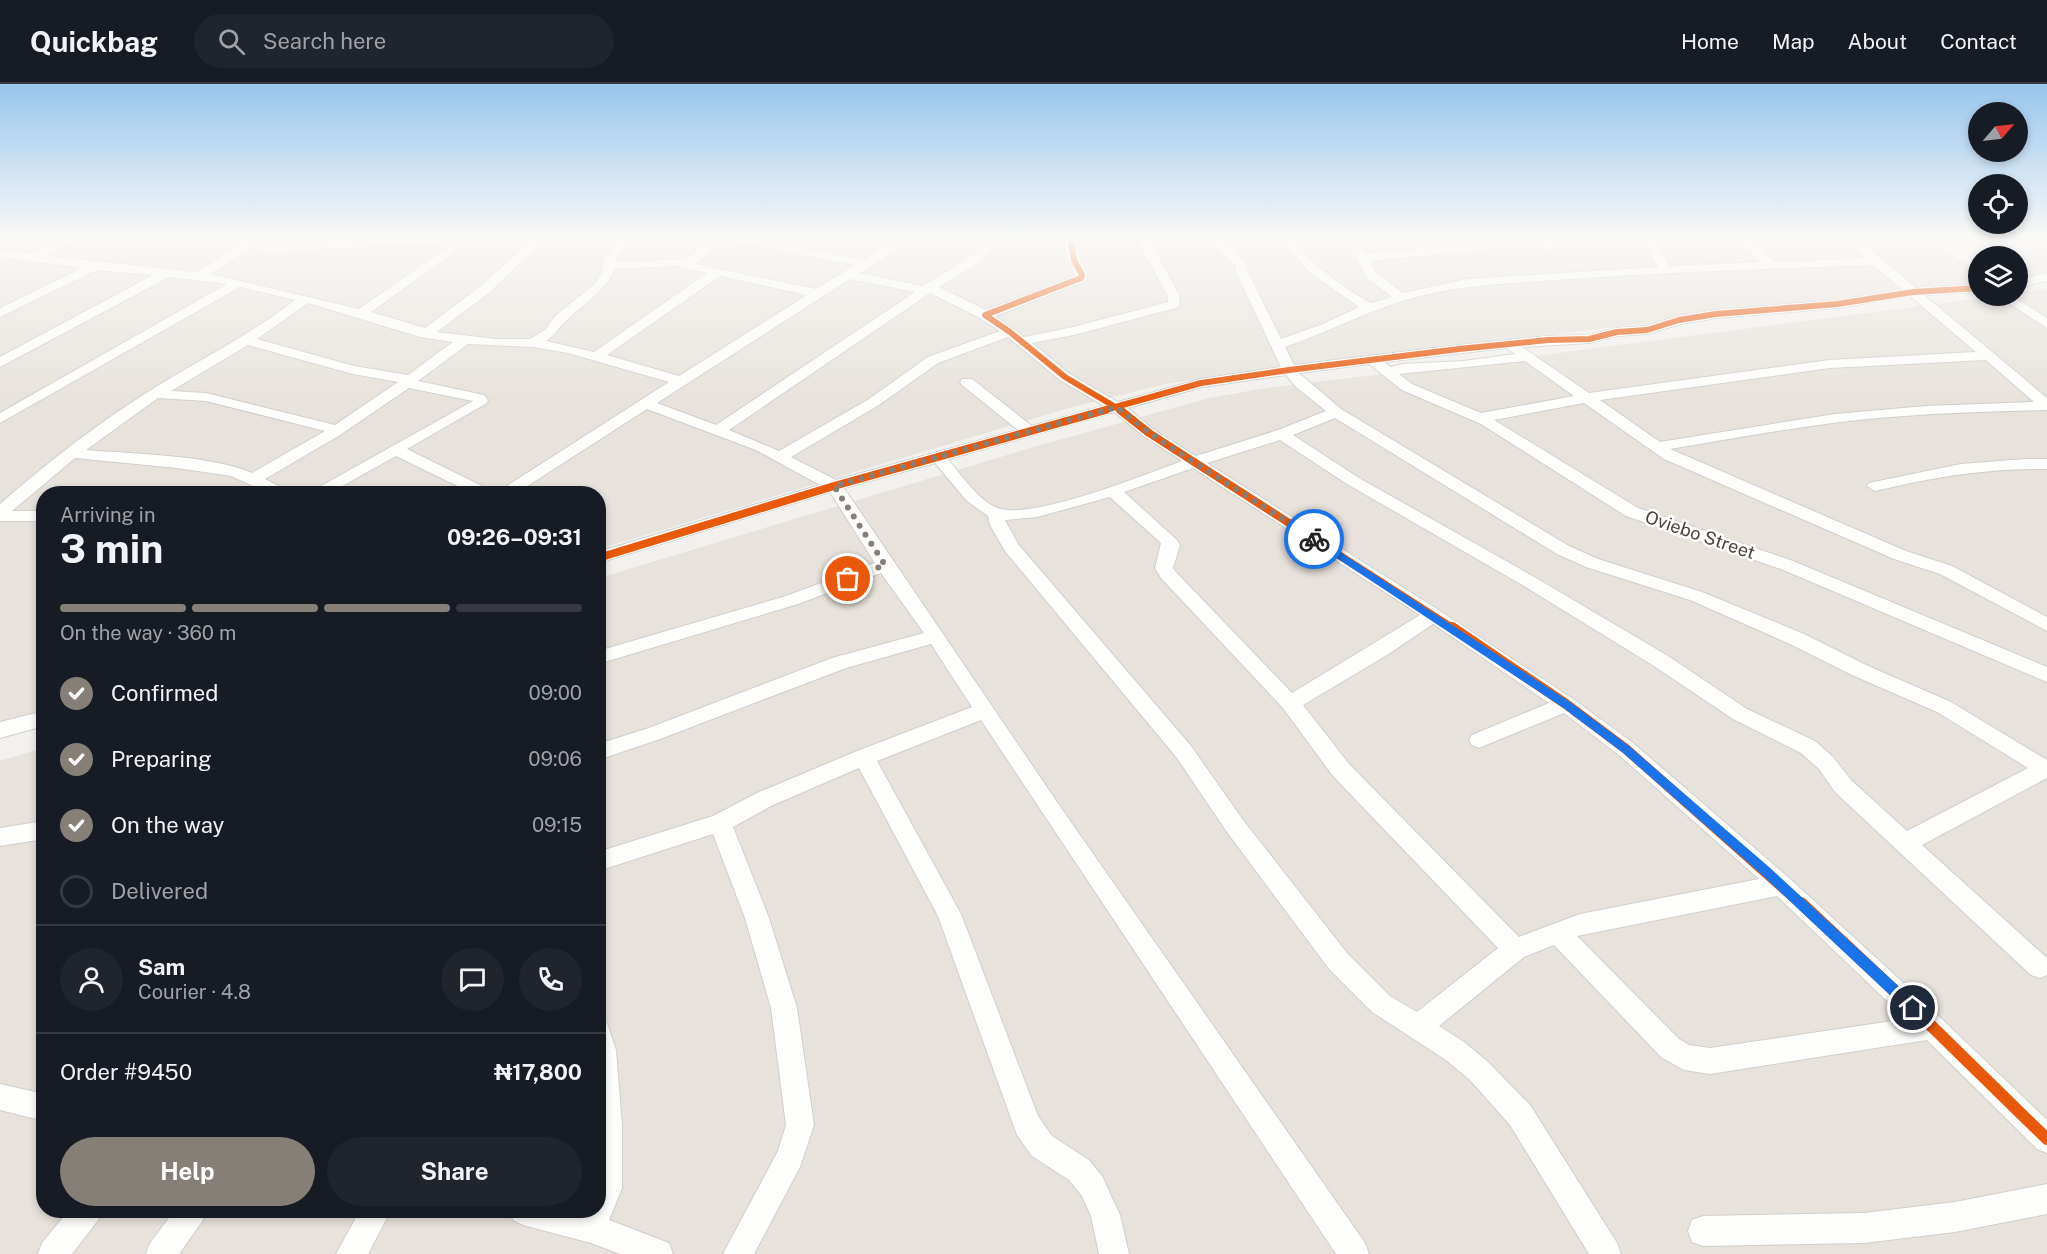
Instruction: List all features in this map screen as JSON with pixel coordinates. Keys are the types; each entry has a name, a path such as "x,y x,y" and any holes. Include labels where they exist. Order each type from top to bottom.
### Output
{"street":[{"path":"0,313 41,293"},
{"path":"0,363 131,293"},
{"path":"0,419 221,293"},
{"path":"278,293 362,313 425,334 465,340 533,343 596,357 681,381"},
{"path":"362,313 390,293"},
{"path":"425,334 482,293"},
{"path":"533,343 550,333 560,319 592,293"},
{"path":"596,357 688,293"},
{"path":"813,293 820,294"},
{"path":"719,430 923,293"},
{"path":"936,293 985,315 1065,377 1117,407 1149,433 1566,704 1672,788 1781,885 2047,1139"},
{"path":"985,315 1043,293"},
{"path":"780,457 873,402 933,360 1016,337 1074,331 1174,304 1172,293"},
{"path":"1252,293 1289,370 1301,384 1336,412 1563,550 1592,563 1696,596 1748,616 1859,670 1944,707 2046,769"},
{"path":"1343,293 1370,308"},
{"path":"1395,293 1402,298"},
{"path":"1278,345 1328,327 1354,312 1425,293"},
{"path":"606,556 834,486 1201,383 1371,359 1509,344 1589,339 1617,332 1647,330 1679,320 1716,314 1837,304 1908,293"},
{"path":"1913,293 2047,405"},
{"path":"516,486 820,294"},
{"path":"0,514 32,483 72,453 156,394 286,315 305,299"},
{"path":"2019,306 2047,324"},
{"path":"246,340 353,370 481,400 480,403 330,486"},
{"path":"253,479 309,450 335,429 359,418 465,340"},
{"path":"1509,344 1656,447 1900,555 1946,570 2047,625"},
{"path":"1479,418 1585,398 1830,364 1989,356"},
{"path":"1388,373 1402,368 1463,365 1526,357"},
{"name":"Oviebo Street","path":"1371,359 1407,387 1479,418 1632,512 1787,565 2047,675"},
{"path":"967,382 1030,432"},
{"path":"156,394 206,397 335,429"},
{"path":"646,404 719,430 780,457 834,486 885,565 936,636 984,711 1354,1254"},
{"path":"1656,447 1806,422 1859,416 1966,407 2047,405"},
{"path":"939,457 962,485 987,508 996,514 1015,514 1038,511 1113,491 1195,462 1283,435 1336,412"},
{"path":"1283,435 1353,481 1520,576 1661,661 1740,714 1808,747 1819,755 1843,786 1907,842 2040,967"},
{"path":"396,450 471,486"},
{"path":"72,453 177,463 236,472 268,486"},
{"path":"1875,486 1926,474 1986,464 2047,464"},
{"path":"1113,491 1168,540 1171,549 1164,568 1167,574 1290,703 1341,770 1515,949"},
{"path":"0,514 36,516"},
{"path":"996,514 998,525 1011,547 1184,752 1235,826 1338,961 1382,1004 1463,1058 1502,1094 1520,1115 1606,1254"},
{"path":"606,656 792,600 885,565"},
{"path":"1290,703 1380,650 1432,615"},
{"path":"606,749 653,734 839,663 936,636"},
{"path":"1479,740 1566,704"},
{"path":"606,859 720,823 765,800 864,757 984,711"},
{"path":"0,730 36,720"},
{"path":"864,757 949,914 1027,1125 1042,1146 1079,1170 1092,1185 1106,1215 1114,1254"},
{"path":"1907,842 2046,769"},
{"path":"720,823 757,918 784,1008 800,1125 790,1157 738,1254"},
{"path":"0,837 36,831"},
{"path":"1417,1028 1515,949 1557,932 1580,924 1781,885"},
{"path":"1557,932 1670,1048 1684,1057 1710,1061 1932,1027"},
{"path":"606,1096 608,1126 608,1188 606,1193"},
{"path":"0,1097 36,1106"},
{"path":"1703,1231 1864,1228 1955,1217 2047,1199"},
{"path":"52,1254 81,1218"},
{"path":"161,1254 187,1218"},
{"path":"351,1254 372,1218"},
{"path":"599,1218 641,1251"}],"shaded area":[{"path":"0,293 1905,293 1295,365 1165,384 1072,407 606,547 606,486 36,486 36,713 0,724"},
{"path":"2028,293 2047,293 2047,1254 0,1254 0,761 36,750 36,1218 606,1218 606,576 1027,449 1209,398 1266,388 1543,355 1968,300 1968,306 2028,306"}],"cycle path":[{"path":"1043,293 985,315 1010,332 1065,377 1117,407 1149,433 1433,615 1566,704 1626,749 1781,885 1913,1008 2047,1139"},
{"path":"606,556 834,486 1201,383 1459,349 1548,340 1589,339 1617,332 1647,330 1679,320 1716,314 1837,304 1909,293"}],"way so far":[{"path":"848,579 885,565 834,486 1117,407 1149,433 1314,539"}],"route":[{"path":"1314,539 1566,704 1626,749 1765,871 1913,1008"}]}
